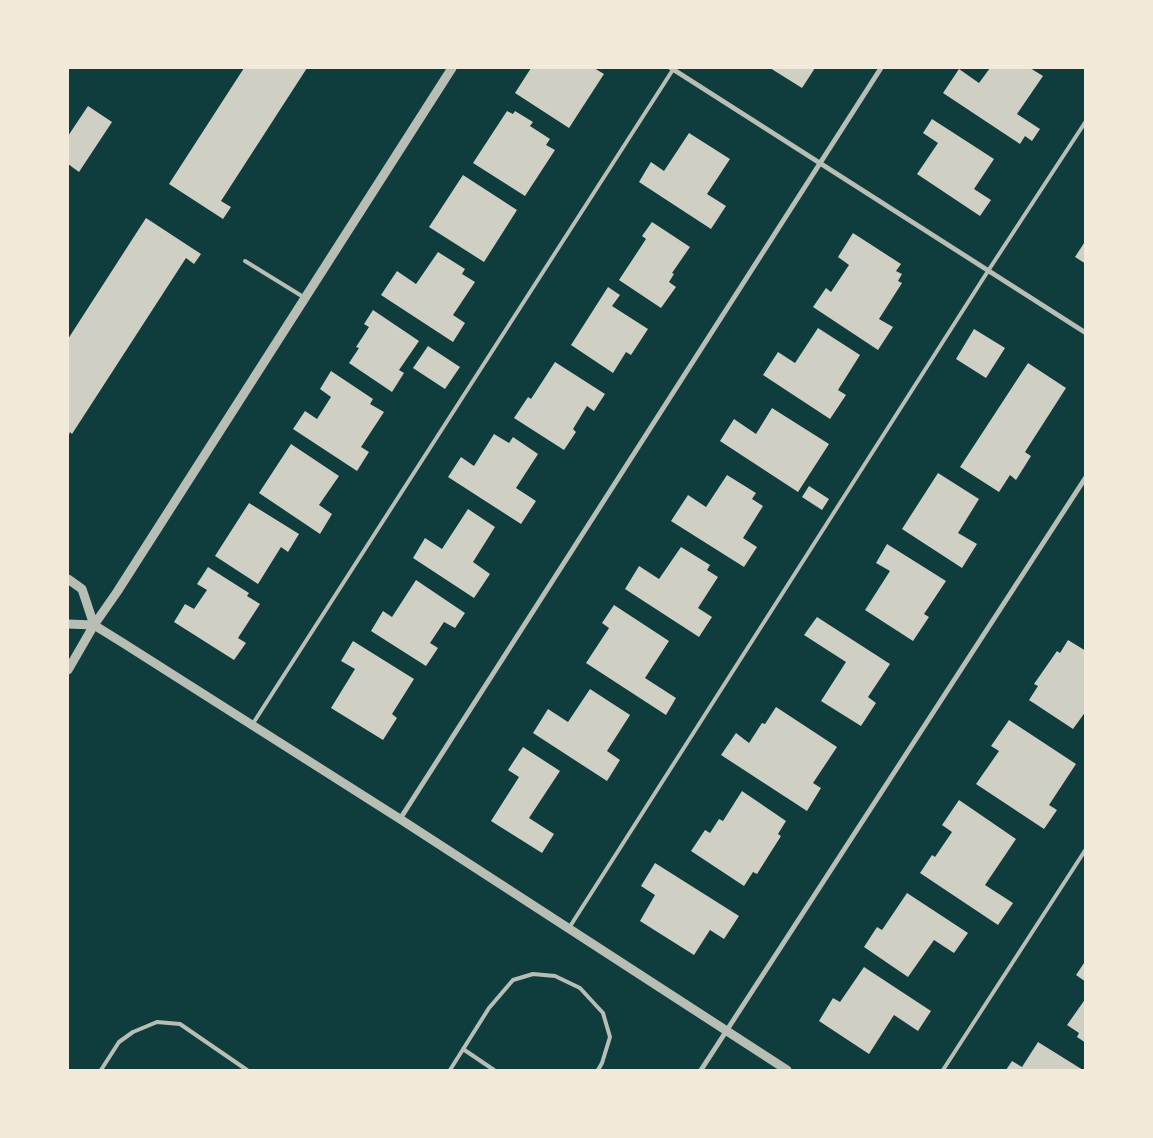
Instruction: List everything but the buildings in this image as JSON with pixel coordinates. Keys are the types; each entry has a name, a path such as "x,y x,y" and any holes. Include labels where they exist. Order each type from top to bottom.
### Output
{"street":[{"path":"68,670 94,625 117,592 452,68"},
{"path":"673,68 1086,333"},
{"path":"400,819 881,68"},
{"path":"701,1070 1086,477"},
{"path":"68,579 82,589 94,625"},
{"path":"68,624 94,625 400,819 787,1070"}],"lane":[{"path":"252,725 673,68"},
{"path":"569,928 988,271 1086,121"},
{"path":"245,261 305,298"},
{"path":"943,1070 1086,849"},
{"path":"450,1070 489,1008 513,980 533,974 555,976 580,988 604,1013 610,1037 602,1064 598,1070"},
{"path":"101,1070 120,1042 133,1032 157,1022 180,1024 247,1070"},
{"path":"463,1049 494,1070"}]}
